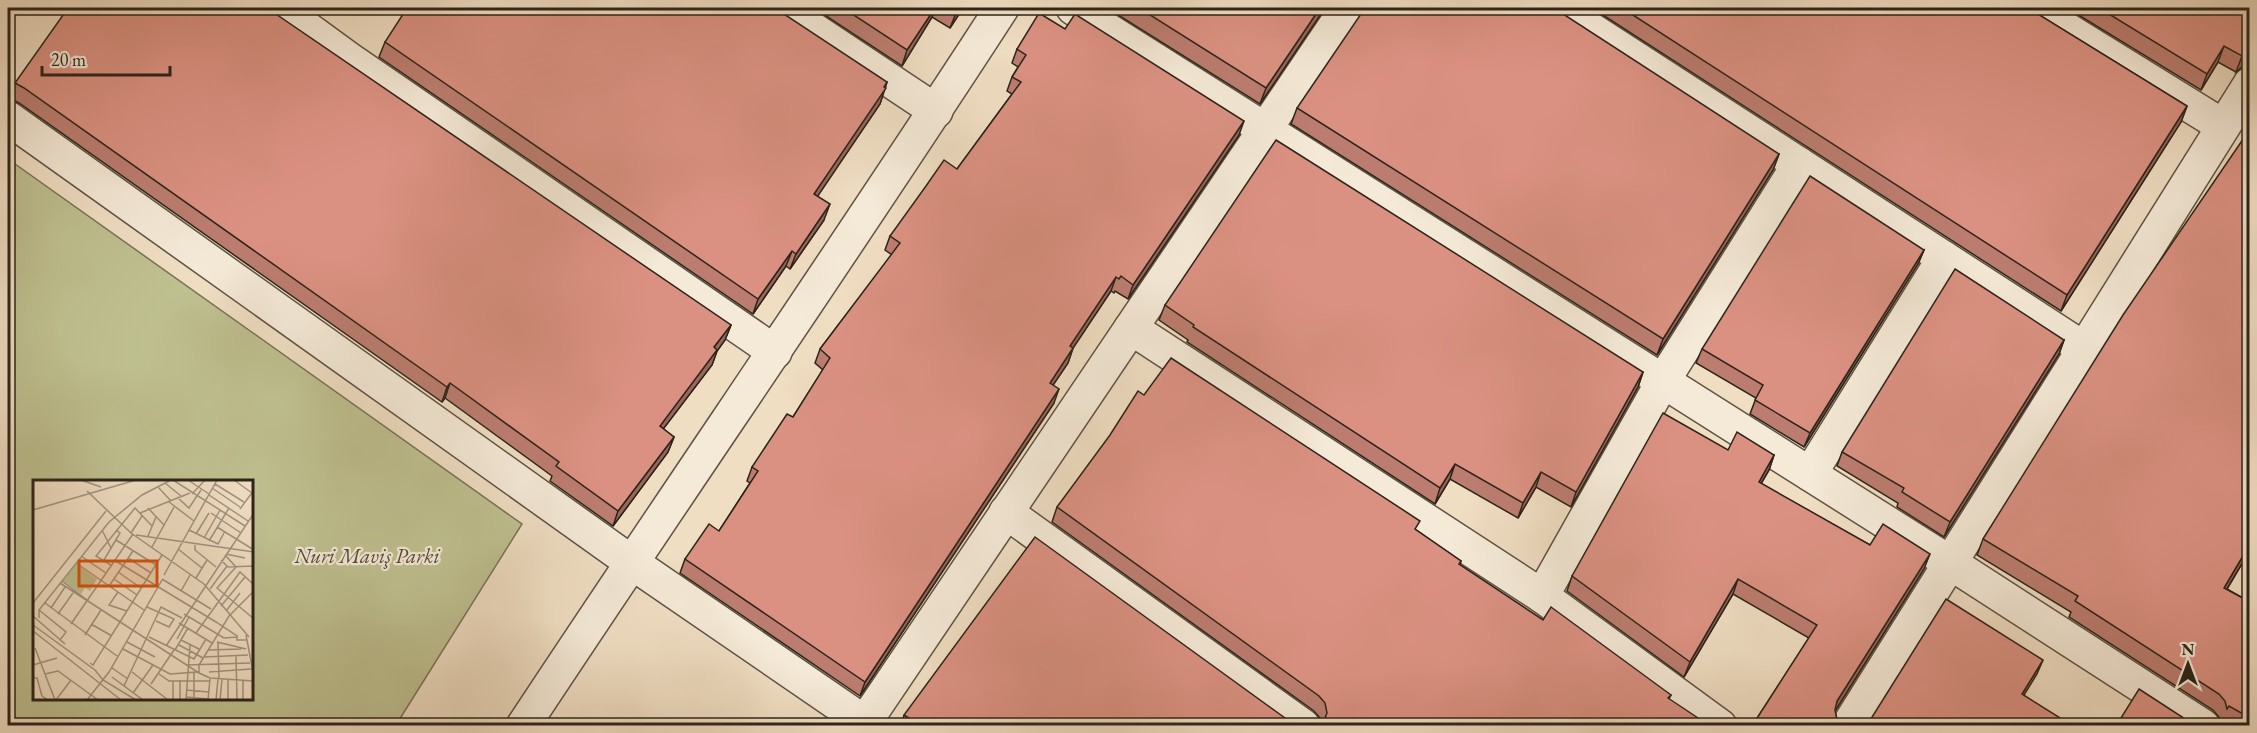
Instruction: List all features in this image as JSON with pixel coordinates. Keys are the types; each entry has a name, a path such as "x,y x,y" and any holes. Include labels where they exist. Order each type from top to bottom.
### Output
{"street":[{"path":"279,8 349,59 775,352"},
{"path":"781,8 936,111"},
{"path":"523,726 936,111 1002,8"},
{"path":"1073,8 1950,562 2203,726"},
{"path":"8,118 631,562 868,724 1006,512 1347,8"},
{"path":"1558,8 2083,348"},
{"path":"2032,8 2223,126"},
{"path":"1848,726 2250,84"},
{"path":"1542,596 1663,381 1799,164"},
{"path":"1810,474 1944,258"},
{"path":"1131,328 1542,596 1720,726"},
{"path":"1006,512 1303,726"}],"green space":[{"name":"Nuri Maviş Parki","path":"8,159 522,524 396,725 8,725"}],"building":[{"path":"68,8 267,8 731,325 714,347 717,350 660,426 674,437 618,511 556,466 559,462 450,383 447,387 15,83"},
{"path":"407,8 775,8 887,82 884,87 886,88 814,194 830,204 796,254 792,251 758,299 385,42"},
{"path":"843,8 935,8 907,50"},
{"path":"947,8 959,8 956,13"},
{"path":"1139,8 1320,8 1266,88"},
{"path":"1365,8 1554,8 1779,154 1663,339 1297,108"},
{"path":"1622,8 2028,8 2187,106 2067,295"},
{"path":"2099,8 2250,8 2250,51 2242,56 2224,46 2207,74"},
{"path":"1039,13 1065,29 1075,14 1244,121 1133,285 1121,276 1119,279 1116,277 1070,346 1073,348 1050,383 1059,389 865,682 685,559 709,524 719,531 758,471 752,467 787,414 793,417 830,358 820,349 900,243 890,236 944,160 957,169 1021,82 1012,77 1026,55 1017,49"},
{"path":"2250,129 2250,544 2224,588 2250,602 2250,718 2229,706 2227,709 2225,701 2219,694 2075,601 2078,596 1983,539 2123,315"},
{"path":"1276,140 1643,372 1576,492 1541,472 1523,503 1455,464 1440,488 1193,327 1194,325 1165,305"},
{"path":"1810,176 1924,250 1810,433 1755,400 1763,385 1702,349"},
{"path":"1955,269 2064,340 1950,522 1902,492 1904,488 1842,452"},
{"path":"1171,358 1420,521 1415,529 1461,561 1459,564 1543,620 1551,607 1671,695 1668,698 1710,726 1319,726 1323,723 1327,713 1325,703 1319,696 1057,507 1110,435 1138,391 1144,395"},
{"path":"1663,413 1728,450 1737,432 1774,455 1759,482 1870,545 1883,524 1930,554 1837,701 1835,710 1837,720 1842,726 1752,726 1817,625 1738,579 1690,662 1572,576"},
{"path":"1035,537 1296,726 921,726 904,715"},
{"path":"1946,599 2043,660 2022,694 2073,726 1865,726"},
{"path":"2139,689 2196,726 2116,726"}]}
